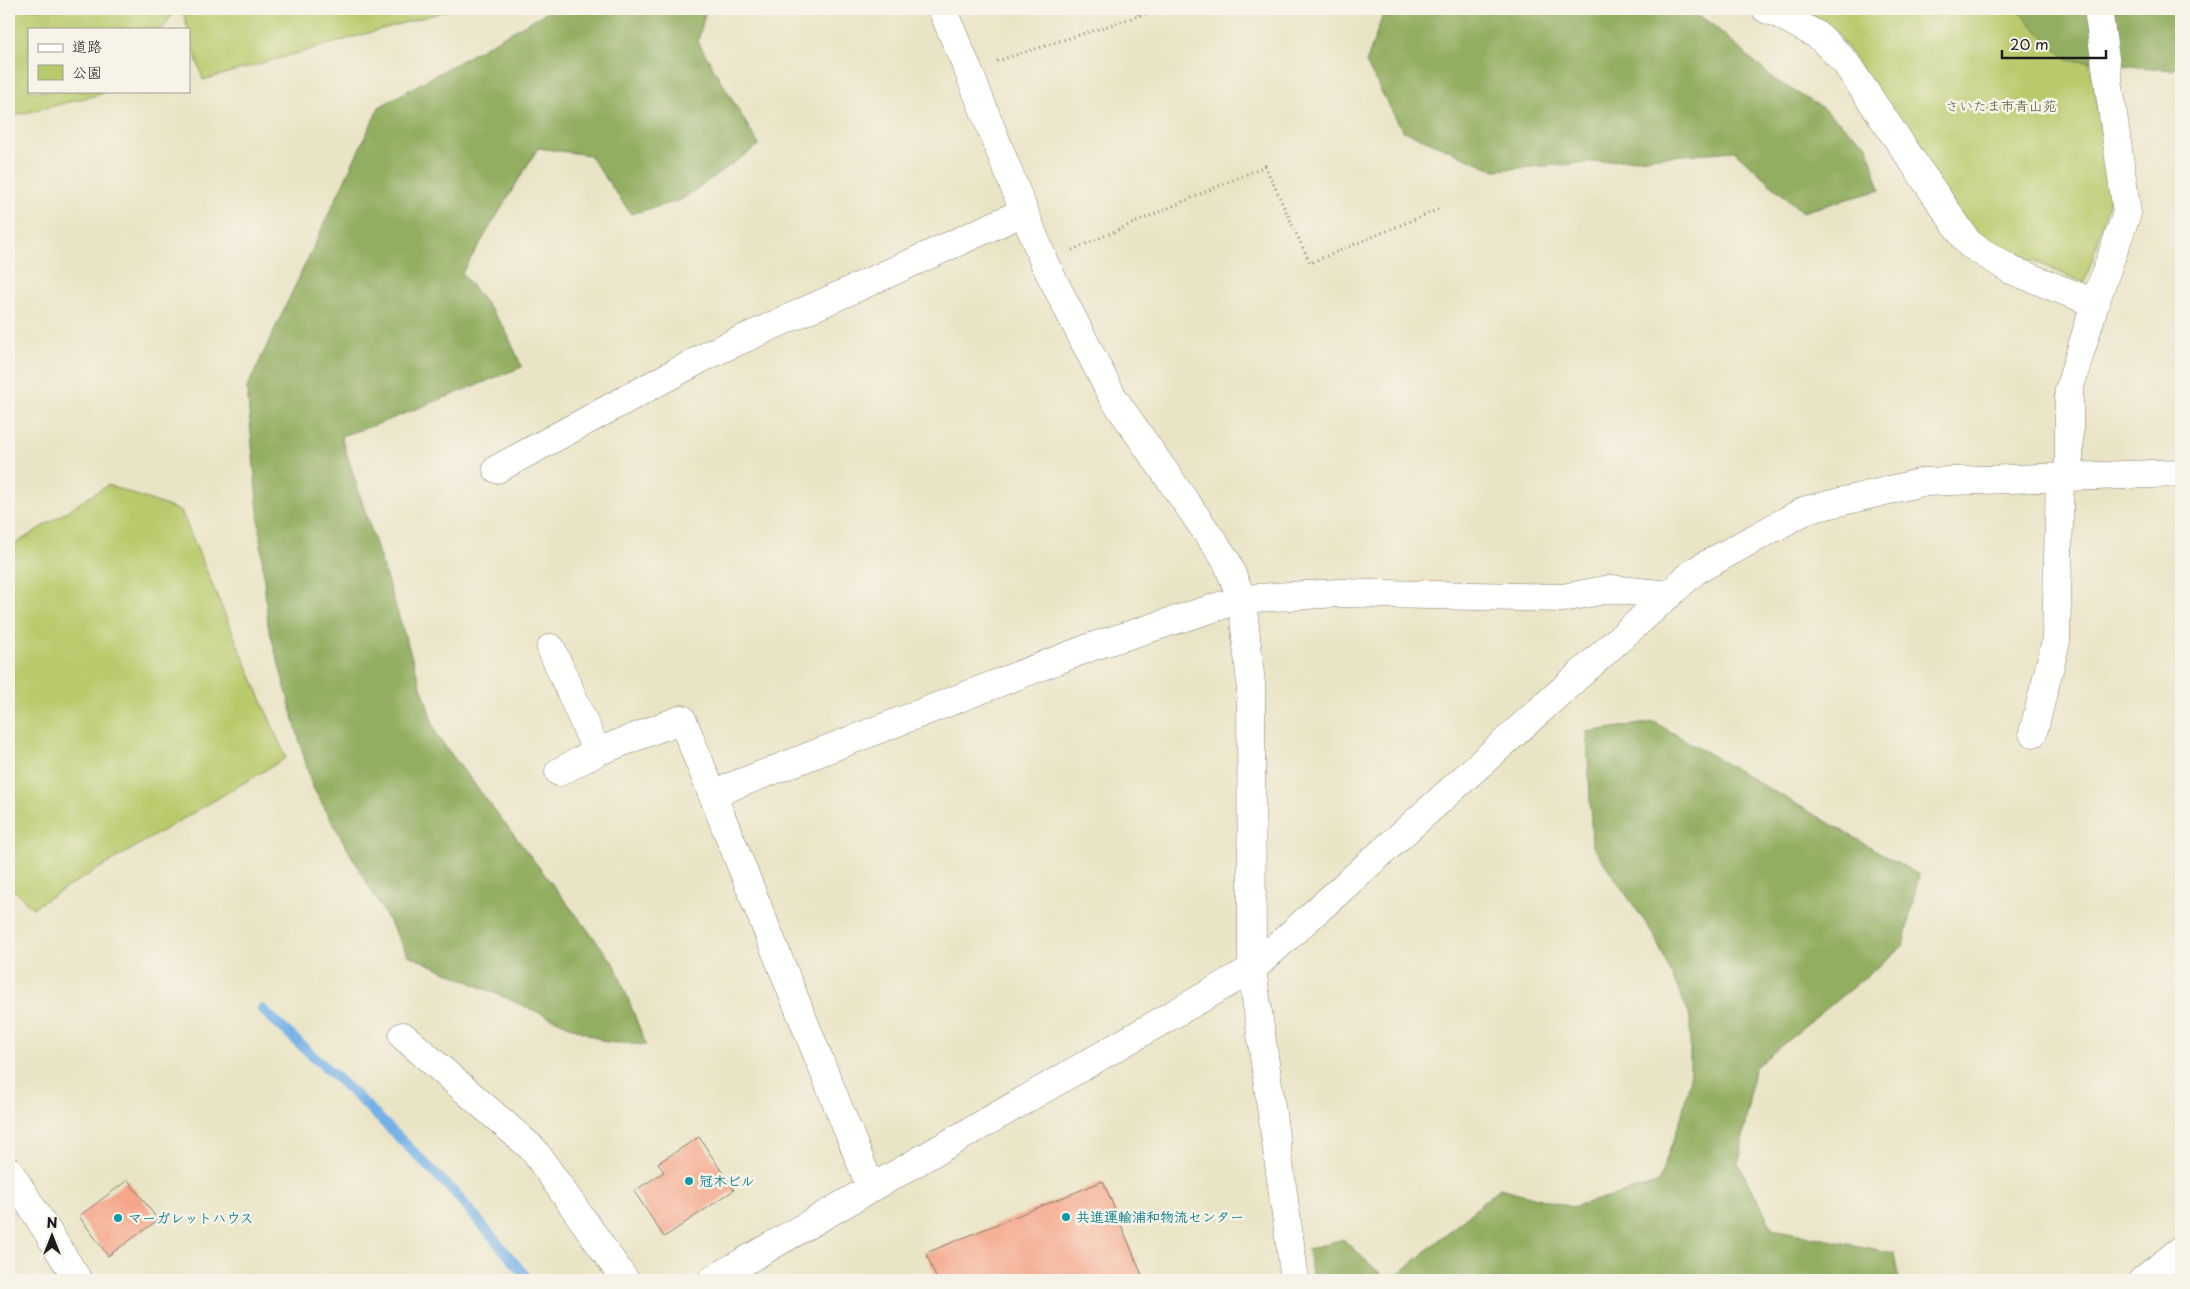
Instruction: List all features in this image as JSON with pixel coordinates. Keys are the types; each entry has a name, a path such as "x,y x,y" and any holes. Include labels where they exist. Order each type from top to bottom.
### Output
{"street":[{"path":"942,9 1044,262 1112,396 1226,560 1242,599 1251,684 1252,969 1295,1280"},
{"path":"1766,9 1819,36 1845,62 1969,244 2012,270 2095,303"},
{"path":"2032,733 2056,641 2069,390 2095,303 2127,212 2098,9"},
{"path":"497,469 710,354 1024,212"},
{"path":"712,1280 1252,969 1695,571 1806,510 1923,482 2181,473"},
{"path":"712,794 1090,647 1242,599 1338,593 1563,598 1610,590 1669,595"},
{"path":"551,648 598,752"},
{"path":"559,772 598,752 682,719 871,1188"},
{"path":"403,1036 533,1149 625,1280"},
{"path":"9,1170 78,1280"},
{"path":"2143,1280 2181,1250"}],"path":[{"path":"1137,9 1139,16"},
{"path":"968,70 1161,9"},
{"path":"1044,262 1265,166 1310,263 1439,208"}],"green space":[{"path":"9,9 175,9 164,28 28,28 28,92 104,92 9,117"},
{"path":"182,9 453,9 203,80 190,36 190,28 188,28"},
{"path":"552,9 706,9 698,42 759,145 681,200 631,214 589,155 538,148 462,273 504,327 522,367 381,423 341,436 437,736 615,965 646,1045 606,1042 408,955 312,786 268,625 247,388 379,107"},
{"path":"1385,9 1688,9 1713,25 1775,80 1821,107 1867,145 1880,190 1802,212 1734,151 1495,170 1402,130 1366,63"},
{"name":"さいたま市青山苑","path":"1787,9 2073,9 2082,17 2112,192 2085,283 1974,236 1836,31"},
{"path":"2016,9 2181,9 2181,65 2172,70 2067,60"},
{"path":"108,485 181,511 286,758 32,908 9,885 9,548"},
{"path":"1654,722 1919,875 1903,946 1754,1068 1739,1164 1773,1229 1894,1253 1899,1280 1392,1280 1500,1188 1571,1207 1658,1183 1681,1118 1690,1081 1690,1016 1654,935 1592,845 1587,732"},
{"path":"1343,1239 1387,1280 1313,1280 1308,1249"}],"building":[{"name":"冠木ビル","path":"699,1137 734,1190 664,1237 634,1191 664,1172 658,1163"},
{"name":"マーガレットハウス","path":"128,1180 158,1220 108,1256 79,1216"},
{"name":"共進運輸浦和物流センター","path":"1103,1181 1144,1280 937,1280 926,1253"}],"waterway":[{"path":"262,1009 364,1103 455,1193 529,1280"}],"place":[{"name":"冠木ビル","path":"689,1181"},
{"name":"共進運輸浦和物流センター","path":"1066,1217"},
{"name":"マーガレットハウス","path":"118,1218"}]}
